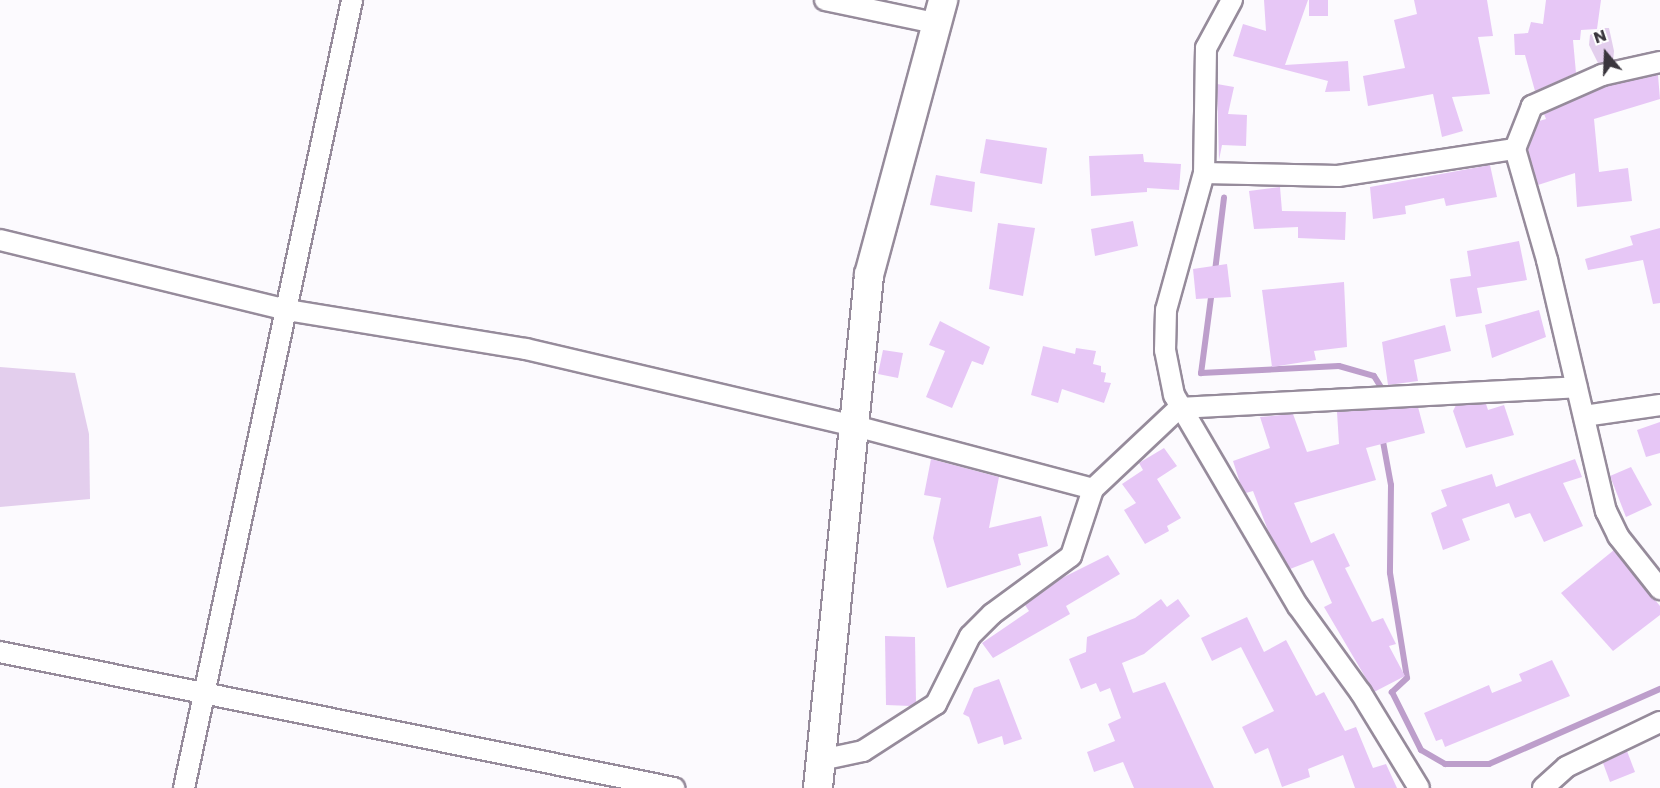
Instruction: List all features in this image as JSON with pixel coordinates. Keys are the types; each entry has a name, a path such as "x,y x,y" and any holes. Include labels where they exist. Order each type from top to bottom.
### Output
{"street":[{"path":"184,788 206,694 352,0"},
{"path":"818,788 850,424 869,275 939,11 825,0"},
{"path":"1226,3 1206,48 1204,173 1166,310 1165,350 1179,408 1298,606 1361,693 1419,788"},
{"path":"1660,62 1602,75 1532,106 1515,149 1547,260 1584,416 1592,466 1606,511 1618,536 1660,589"},
{"path":"1204,173 1338,176 1515,149"},
{"path":"0,240 287,310 526,349 850,424 1093,489"},
{"path":"820,760 863,751 936,704 970,636 992,614 1071,556 1093,489 1179,408 1370,401 1576,387"},
{"path":"1584,416 1660,405"},
{"path":"0,652 674,788"},
{"path":"1543,788 1566,767 1660,722"}],"shaded area":[{"path":"1601,28 1609,28 1614,51 1613,62 1600,67 1589,45 1590,35"},
{"path":"0,367 75,373 89,434 90,499 0,507"}],"building":[{"path":"1264,0 1308,0 1285,65 1348,61 1350,91 1325,92 1328,81 1233,56 1243,24 1266,31"},
{"path":"1309,0 1328,0 1328,16 1309,16"},
{"path":"1414,0 1487,0 1493,36 1478,37 1490,94 1452,97 1463,131 1442,137 1433,94 1368,106 1363,76 1405,68 1394,20 1417,14"},
{"path":"1546,0 1601,0 1597,29 1581,30 1580,40 1573,40 1576,73 1535,91 1525,55 1515,55 1514,34 1528,33 1531,22 1543,24"},
{"path":"1658,75 1660,99 1594,119 1599,172 1628,168 1632,201 1577,207 1575,173 1538,185 1528,150 1539,121 1546,119 1544,114 1606,86"},
{"path":"1217,84 1234,87 1228,114 1247,115 1246,146 1222,145 1219,160"},
{"path":"986,139 1047,148 1042,184 980,173"},
{"path":"1143,154 1144,162 1181,164 1179,190 1147,188 1147,192 1091,196 1089,156"},
{"path":"1490,165 1497,197 1446,206 1444,198 1405,206 1406,214 1373,219 1370,187"},
{"path":"936,175 975,182 972,212 930,205"},
{"path":"1280,187 1282,211 1346,212 1345,240 1298,238 1298,227 1254,229 1249,191"},
{"path":"1133,221 1138,246 1095,256 1091,229"},
{"path":"998,223 1035,228 1023,296 989,289"},
{"path":"1660,228 1660,303 1653,304 1643,260 1588,270 1585,259 1633,245 1630,236"},
{"path":"1519,241 1527,280 1477,288 1482,313 1456,317 1450,279 1471,276 1467,251"},
{"path":"1227,264 1231,297 1196,299 1193,269"},
{"path":"1344,282 1347,347 1314,351 1316,360 1272,367 1262,290"},
{"path":"1539,310 1546,337 1492,358 1485,325"},
{"path":"940,321 990,347 983,365 972,361 952,408 926,397 945,351 929,345"},
{"path":"1445,325 1451,351 1414,360 1418,381 1388,385 1382,342"},
{"path":"1043,346 1075,354 1076,348 1096,351 1093,364 1101,366 1101,372 1106,373 1104,382 1111,383 1104,403 1062,389 1058,403 1031,395"},
{"path":"883,350 903,353 898,378 878,374"},
{"path":"1486,404 1488,410 1504,405 1514,435 1466,448 1453,411 1456,405"},
{"path":"1418,407 1425,433 1366,448 1376,480 1294,503 1311,543 1334,533 1350,566 1345,568 1372,622 1383,618 1396,644 1389,646 1405,676 1374,692 1324,607 1332,603 1313,560 1290,569 1269,533 1253,491 1246,493 1241,486 1233,461 1270,448 1260,417 1293,414 1307,452 1339,444 1337,412"},
{"path":"1660,422 1660,453 1646,457 1637,430"},
{"path":"1164,448 1177,466 1157,479 1181,518 1167,526 1169,531 1145,544 1124,510 1136,503 1122,484 1143,470 1139,463"},
{"path":"931,459 999,477 989,528 1041,516 1048,546 1018,554 1021,565 947,588 933,538 941,498 924,495"},
{"path":"1575,459 1582,477 1563,483 1583,526 1544,542 1530,513 1515,518 1509,503 1462,519 1470,540 1443,550 1431,513 1447,506 1441,490 1492,474 1496,487"},
{"path":"1631,467 1652,505 1626,517 1610,476"},
{"path":"1614,550 1660,606 1660,615 1613,651 1561,593"},
{"path":"1108,555 1120,574 1066,606 1070,614 993,658 982,643 1029,611 1025,605 1062,578"},
{"path":"1161,599 1167,607 1178,599 1190,616 1144,654 1122,663 1133,693 1165,682 1214,788 1134,788 1123,762 1094,772 1087,752 1115,741 1108,724 1121,718 1110,688 1100,692 1096,683 1081,689 1069,659 1086,652 1087,637 1135,618"},
{"path":"1247,617 1264,652 1286,640 1316,696 1324,692 1345,731 1356,727 1373,768 1386,764 1397,788 1355,788 1343,755 1308,769 1310,777 1282,787 1268,748 1255,754 1242,727 1274,711 1241,647 1212,661 1201,638"},
{"path":"885,636 915,637 916,703 911,706 886,705"},
{"path":"1552,660 1570,696 1445,747 1442,739 1436,741 1424,713 1489,685 1492,693 1522,681 1519,674"},
{"path":"999,679 1022,739 1004,745 1002,736 978,744 969,717 963,714 974,688"},
{"path":"1627,751 1635,772 1610,782 1603,763"}],"waterway":[{"path":"1215,271 1224,198"},
{"path":"1212,290 1201,373 1339,366 1374,376 1386,395"},
{"path":"1382,436 1391,485 1390,573 1407,678 1392,692 1421,750 1445,764 1489,764 1660,689"}]}
